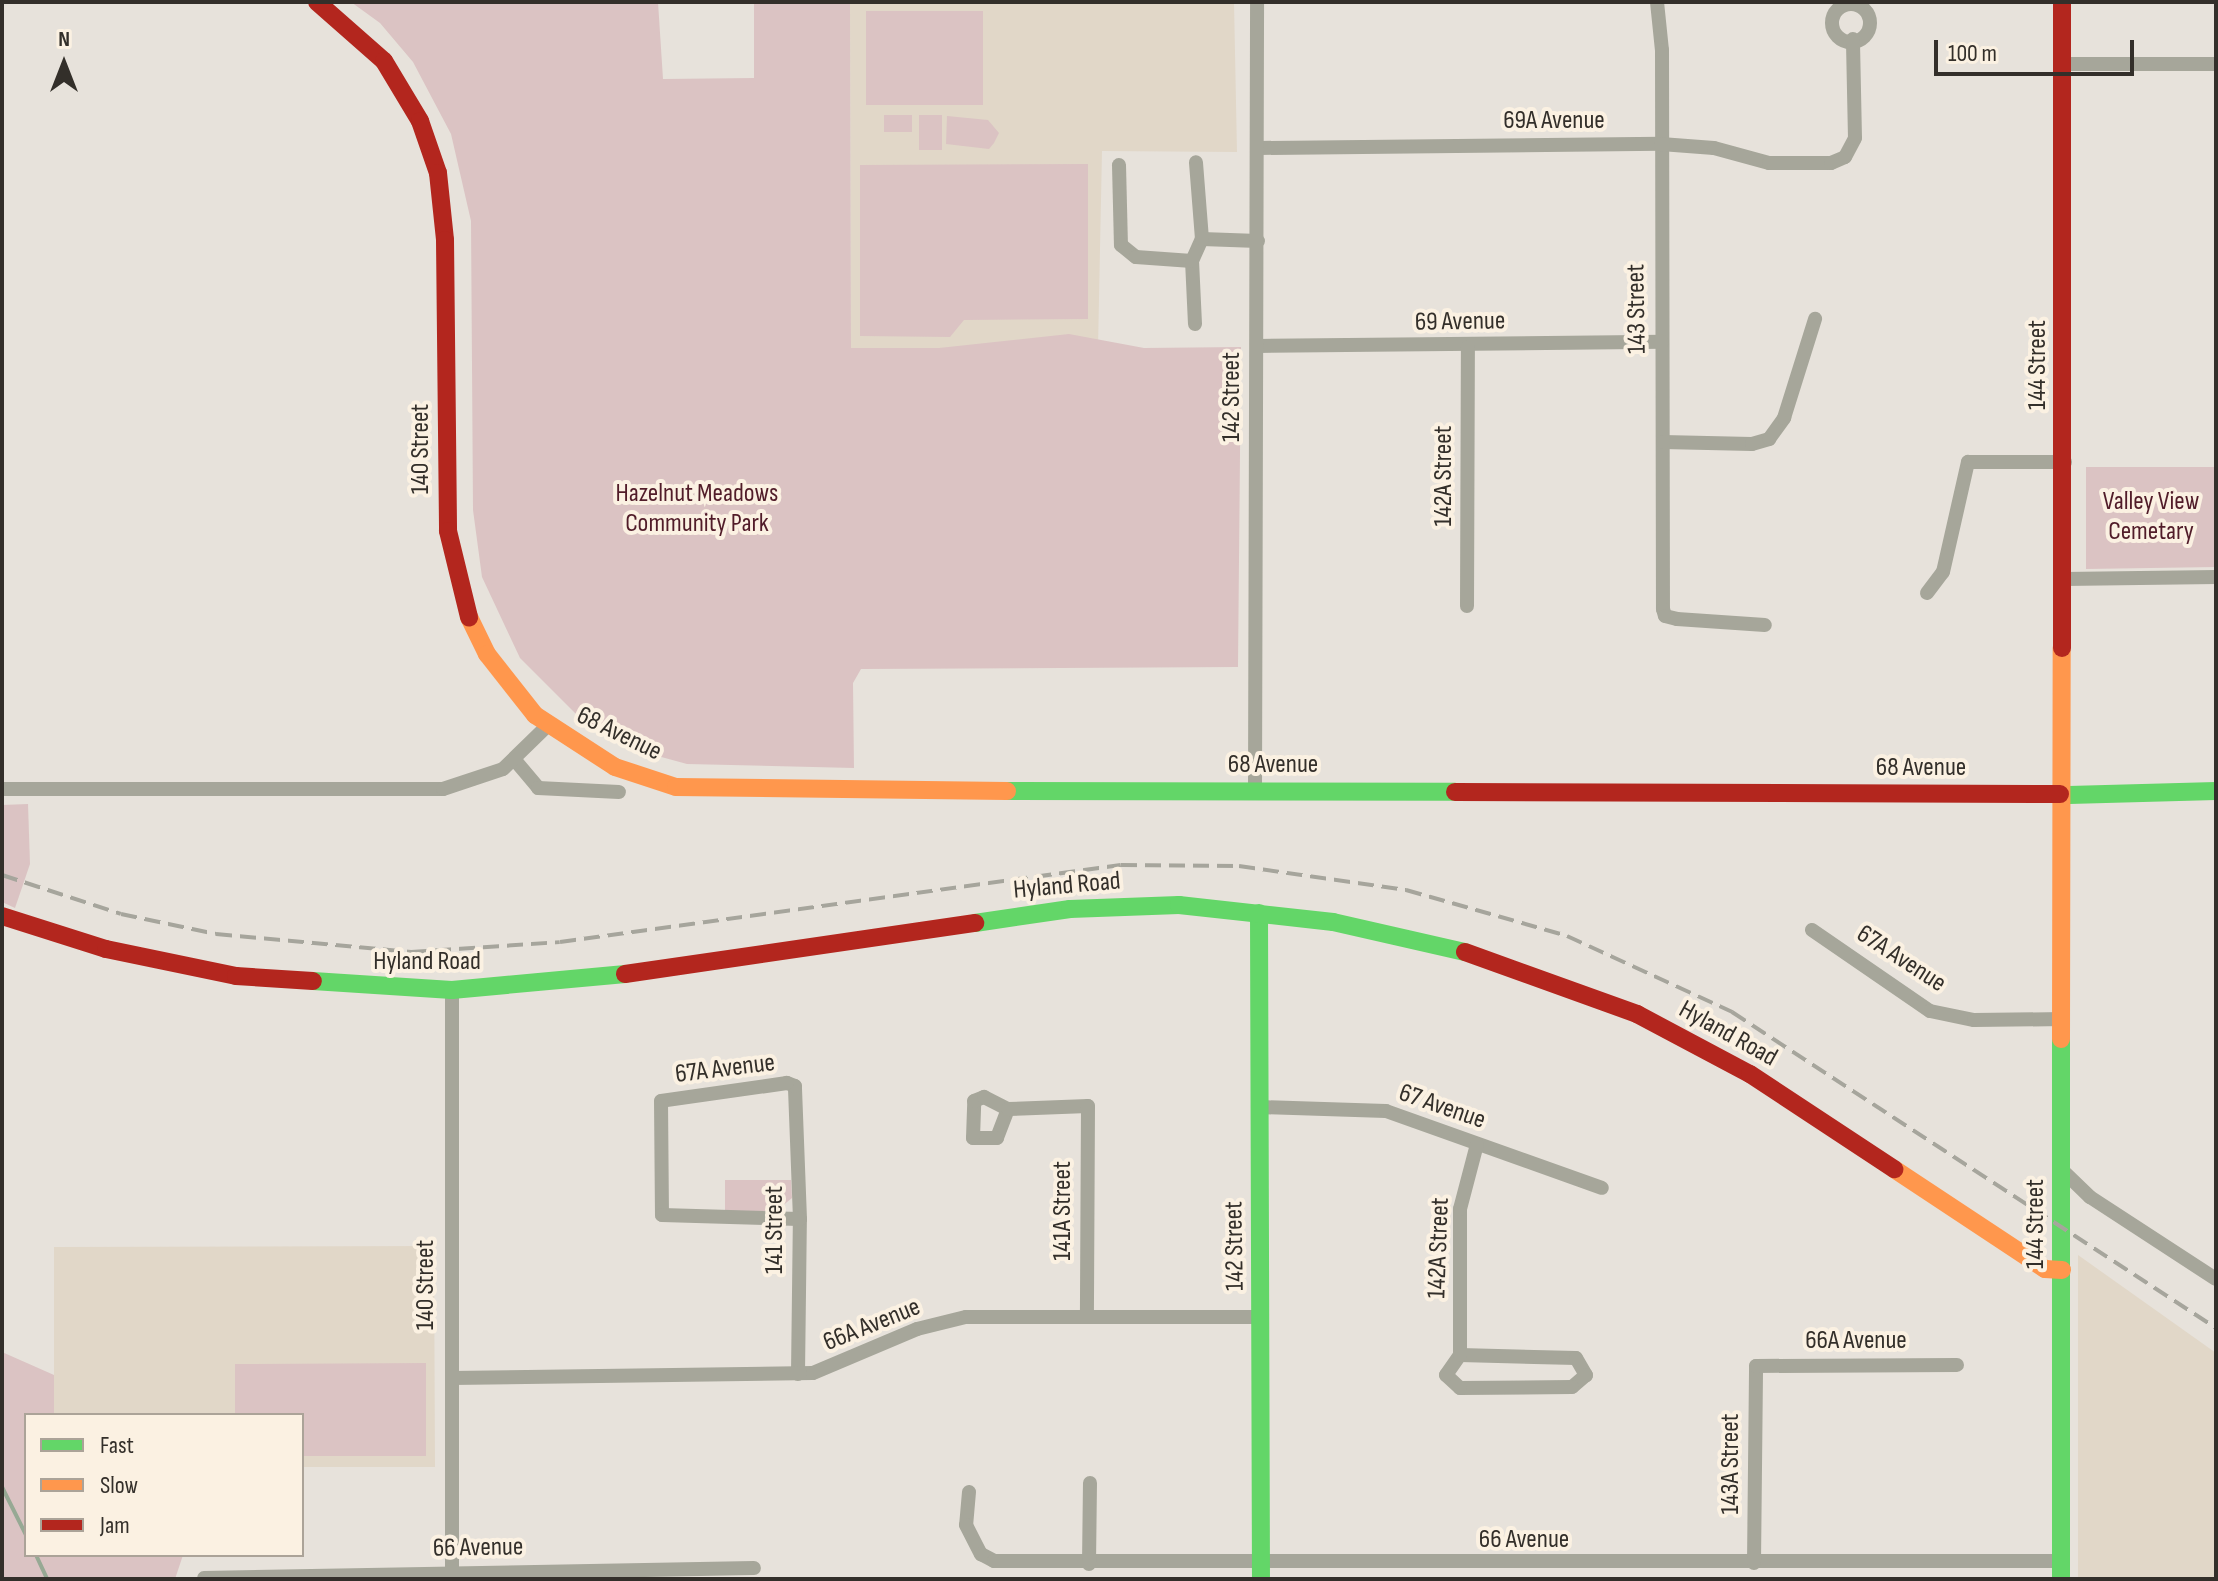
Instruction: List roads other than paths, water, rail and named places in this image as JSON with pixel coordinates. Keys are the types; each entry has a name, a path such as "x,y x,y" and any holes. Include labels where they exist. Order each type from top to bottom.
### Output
{"street":[{"name":"140 Street","path":"317,2 357,32 384,61 429,144 445,240 447,487 454,572 487,654 547,726"},
{"name":"142 Street","path":"1255,791 1257,2"},
{"name":"143 Street","path":"1657,2 1662,50 1665,616 1765,625"},
{"name":"144 Street","path":"2061,1570 2065,794 2062,2"},
{"name":"69A Avenue","path":"1259,148 1661,144 1714,148 1779,164 1831,163 1845,157 1855,130 1853,39"},
{"path":"2062,64 2216,64"},
{"path":"1195,324 1192,261 1202,239 1196,162"},
{"path":"1119,165 1121,245 1136,257 1192,261"},
{"path":"1202,239 1258,241"},
{"path":"1663,442 1752,444 1769,439 1784,418 1815,319"},
{"name":"69 Avenue","path":"1258,346 1468,347 1662,342"},
{"name":"142A Street","path":"1467,606 1468,347"},
{"path":"1927,593 1943,572 1968,462 2065,462"},
{"path":"2064,579 2216,577"},
{"name":"68 Avenue","path":"2,789 443,789 480,780 514,759 547,726 615,767 694,789 2065,794 2216,791"},
{"name":"68 Avenue","path":"514,759 538,788 619,792"},
{"name":"Hyland Road","path":"2,916 106,949 236,976 327,986 452,990 581,980 1070,909 1179,905 1370,929 1466,951 1637,1014 1750,1074 2045,1269 2062,1270"},
{"name":"142 Street","path":"1259,913 1261,1572"},
{"name":"67A Avenue","path":"1812,930 1930,1011 1974,1020 2063,1019"},
{"name":"140 Street","path":"452,990 452,1576"},
{"name":"67A Avenue","path":"795,1086 787,1083 661,1101 662,1215 800,1219"},
{"name":"141 Street","path":"795,1086 800,1219 798,1374"},
{"name":"141A Street","path":"1008,1109 1088,1106 1087,1317"},
{"name":"67 Avenue","path":"1259,1107 1386,1111 1602,1188"},
{"name":"142A Street","path":"1460,1355 1576,1358 1586,1375 1572,1387 1460,1388 1446,1375 1460,1355 1460,1209 1477,1144"},
{"path":"2062,1170 2090,1197 2216,1279"},
{"path":"2062,1207 2090,1197"},
{"name":"66A Avenue","path":"452,1378 798,1374 825,1370 917,1329 966,1317 1262,1317"},
{"name":"66A Avenue","path":"1756,1366 1957,1365"},
{"name":"143A Street","path":"1754,1563 1756,1366"},
{"path":"1089,1564 1090,1483"},
{"name":"66 Avenue","path":"969,1492 966,1525 988,1560 1261,1572 1754,1563 2061,1570"},
{"name":"66 Avenue","path":"204,1578 452,1576 754,1568"}],"waterway":[{"path":"2,1487 24,1531"},
{"path":"37,1557 47,1579"}],"railway":[{"path":"2,875 121,914 216,934 411,952 560,942 1121,865 1239,866 1406,890 1567,936 1732,1012 2216,1328"}],"park label":[{"name":"Hazelnut Meadows Community Park","path":"697,509"},
{"name":"Valley View Cemetary","path":"2151,517"}]}
